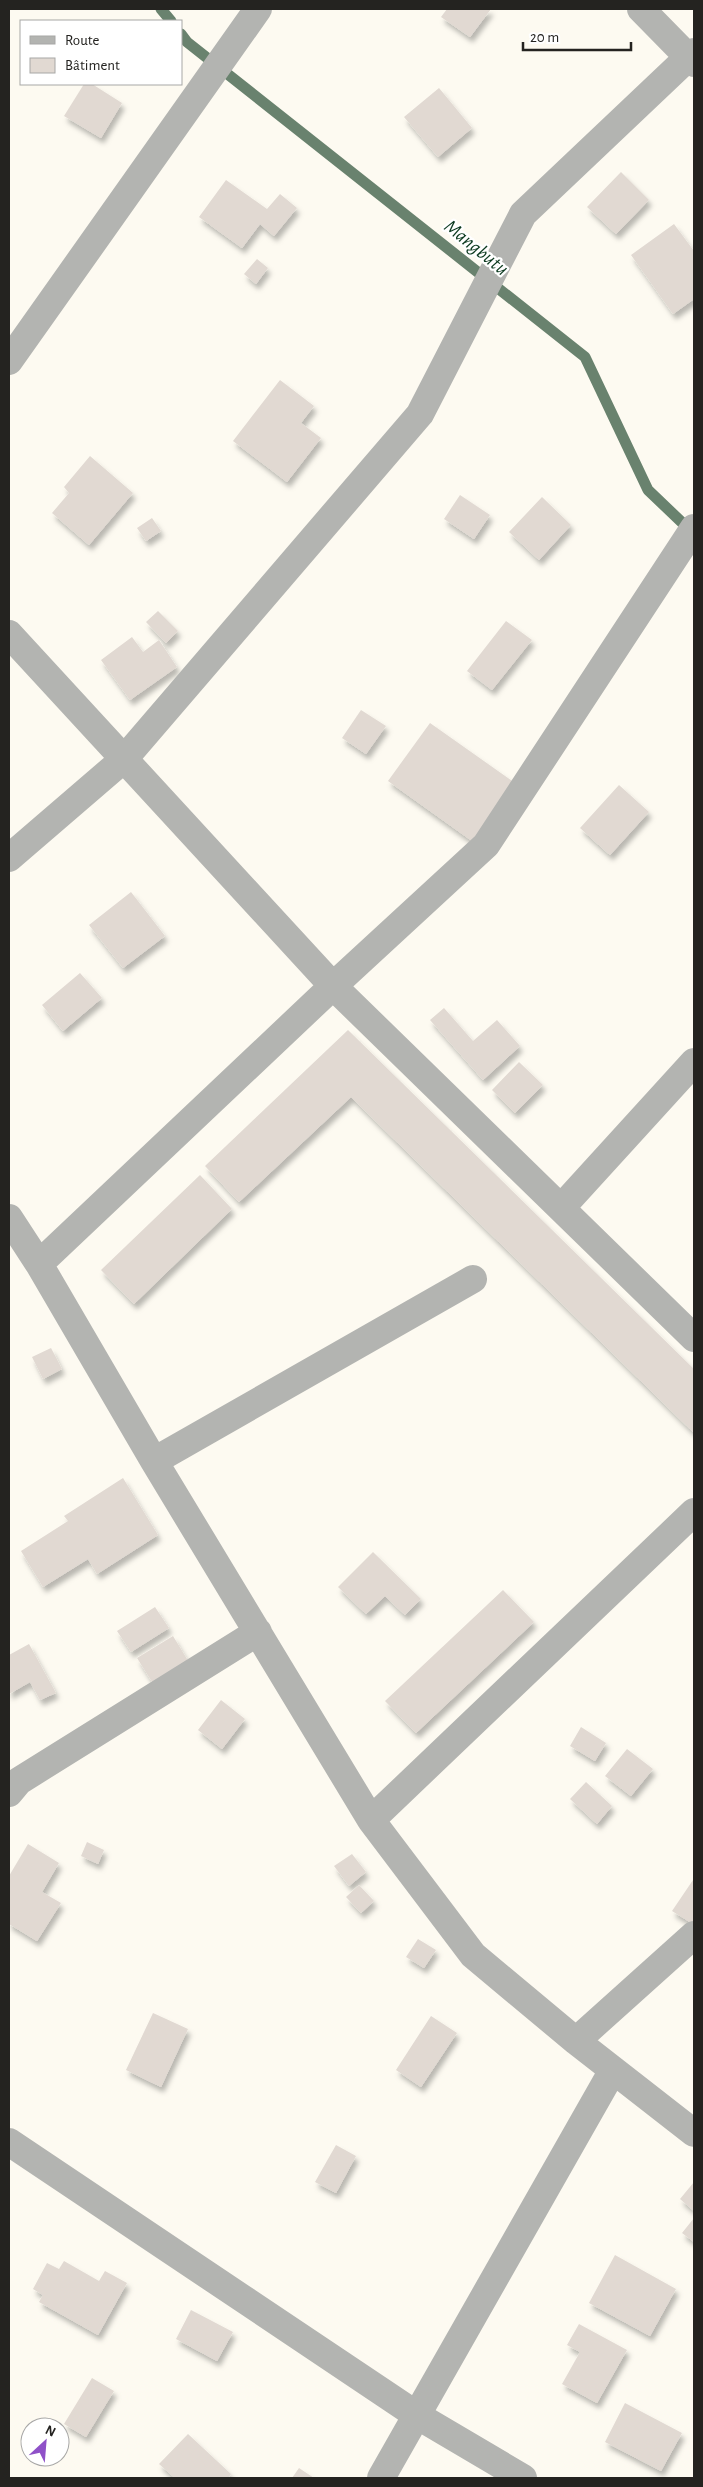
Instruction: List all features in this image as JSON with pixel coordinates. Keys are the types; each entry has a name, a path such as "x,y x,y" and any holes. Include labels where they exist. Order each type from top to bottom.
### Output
{"street":[{"path":"9,361 258,9"},
{"path":"9,858 124,759 420,414 523,214 692,58 641,9"},
{"path":"39,1264 486,844 694,528"},
{"path":"9,634 333,986 694,1338"},
{"path":"560,1208 694,1062"},
{"path":"9,1218 39,1264 154,1461 370,1820 473,1955 612,2070 694,2133"},
{"path":"154,1461 473,1280"},
{"path":"370,1820 694,1512"},
{"path":"9,1793 18,1781 258,1632"},
{"path":"576,2041 694,1935"},
{"path":"381,2478 418,2416 612,2070"},
{"path":"9,2142 418,2416 523,2478"}],"building":[{"path":"447,9 491,9 470,37 441,17"},
{"path":"83,85 94,85 122,103 101,138 64,116"},
{"path":"439,88 472,128 438,157 404,117"},
{"path":"621,172 649,200 616,234 587,207"},
{"path":"226,180 267,209 280,194 297,208 274,236 260,224 242,248 199,217"},
{"path":"674,224 694,251 694,299 673,314 631,255"},
{"path":"257,259 268,268 256,284 244,274"},
{"path":"280,380 314,406 301,423 321,438 287,482 233,441"},
{"path":"90,456 133,493 89,545 52,513 69,493 64,487"},
{"path":"460,495 490,515 474,539 444,519"},
{"path":"542,497 571,525 539,560 509,532"},
{"path":"152,518 161,531 146,541 137,528"},
{"path":"158,611 178,631 166,643 146,622"},
{"path":"506,621 532,640 492,690 467,671"},
{"path":"132,637 143,652 159,640 177,667 130,700 101,660"},
{"path":"361,710 386,726 366,754 342,738"},
{"path":"430,723 515,783 472,841 388,781"},
{"path":"619,785 649,812 610,855 580,828"},
{"path":"131,892 165,936 123,968 89,925"},
{"path":"80,973 102,998 63,1031 42,1005"},
{"path":"444,1008 473,1041 497,1020 520,1046 483,1080 430,1020"},
{"path":"348,1030 694,1369 694,1433 351,1097 239,1202 205,1166"},
{"path":"519,1062 543,1085 515,1113 492,1090"},
{"path":"200,1175 232,1209 134,1304 101,1270"},
{"path":"51,1348 62,1369 43,1379 32,1357"},
{"path":"123,1478 158,1535 97,1574 88,1559 43,1587 21,1551 68,1521 64,1516"},
{"path":"373,1552 421,1599 405,1615 385,1596 366,1614 338,1587"},
{"path":"503,1590 534,1622 416,1733 385,1701"},
{"path":"155,1607 169,1628 131,1652 117,1631"},
{"path":"173,1636 193,1669 158,1691 137,1658"},
{"path":"29,1644 56,1693 40,1700 30,1682 9,1694 9,1655"},
{"path":"221,1700 245,1719 222,1749 198,1730"},
{"path":"581,1727 606,1743 595,1761 570,1746"},
{"path":"627,1749 653,1769 631,1796 605,1776"},
{"path":"586,1782 612,1806 597,1824 570,1799"},
{"path":"87,1842 104,1850 98,1864 81,1856"},
{"path":"28,1844 59,1863 42,1892 61,1903 37,1941 9,1924 9,1876"},
{"path":"352,1854 366,1872 349,1886 334,1866"},
{"path":"693,1880 694,1882 693,1924 672,1911"},
{"path":"359,1885 374,1901 361,1913 346,1897"},
{"path":"418,1939 436,1950 424,1968 406,1957"},
{"path":"153,2013 188,2029 161,2087 126,2070"},
{"path":"431,2016 457,2033 421,2087 396,2070"},
{"path":"336,2145 356,2156 336,2193 315,2182"},
{"path":"694,2182 694,2211 680,2199"},
{"path":"694,2218 694,2242 682,2233"},
{"path":"615,2255 676,2289 650,2336 589,2303"},
{"path":"64,2261 99,2281 105,2271 127,2283 98,2335 39,2302 43,2295 33,2289 47,2263 59,2269"},
{"path":"191,2310 233,2332 217,2361 176,2339"},
{"path":"579,2324 627,2350 597,2403 562,2384 580,2352 567,2345"},
{"path":"92,2378 114,2391 86,2437 70,2428 70,2417 68,2417"},
{"path":"625,2403 682,2433 661,2471 605,2442"},
{"path":"188,2434 231,2474 228,2478 175,2478 159,2464"},
{"path":"299,2468 314,2478 292,2478"}],"waterway":[{"name":"Mangbutu","path":"161,9 170,20"},
{"name":"Mangbutu","path":"182,35 187,42 585,357 648,490 693,533"}]}
